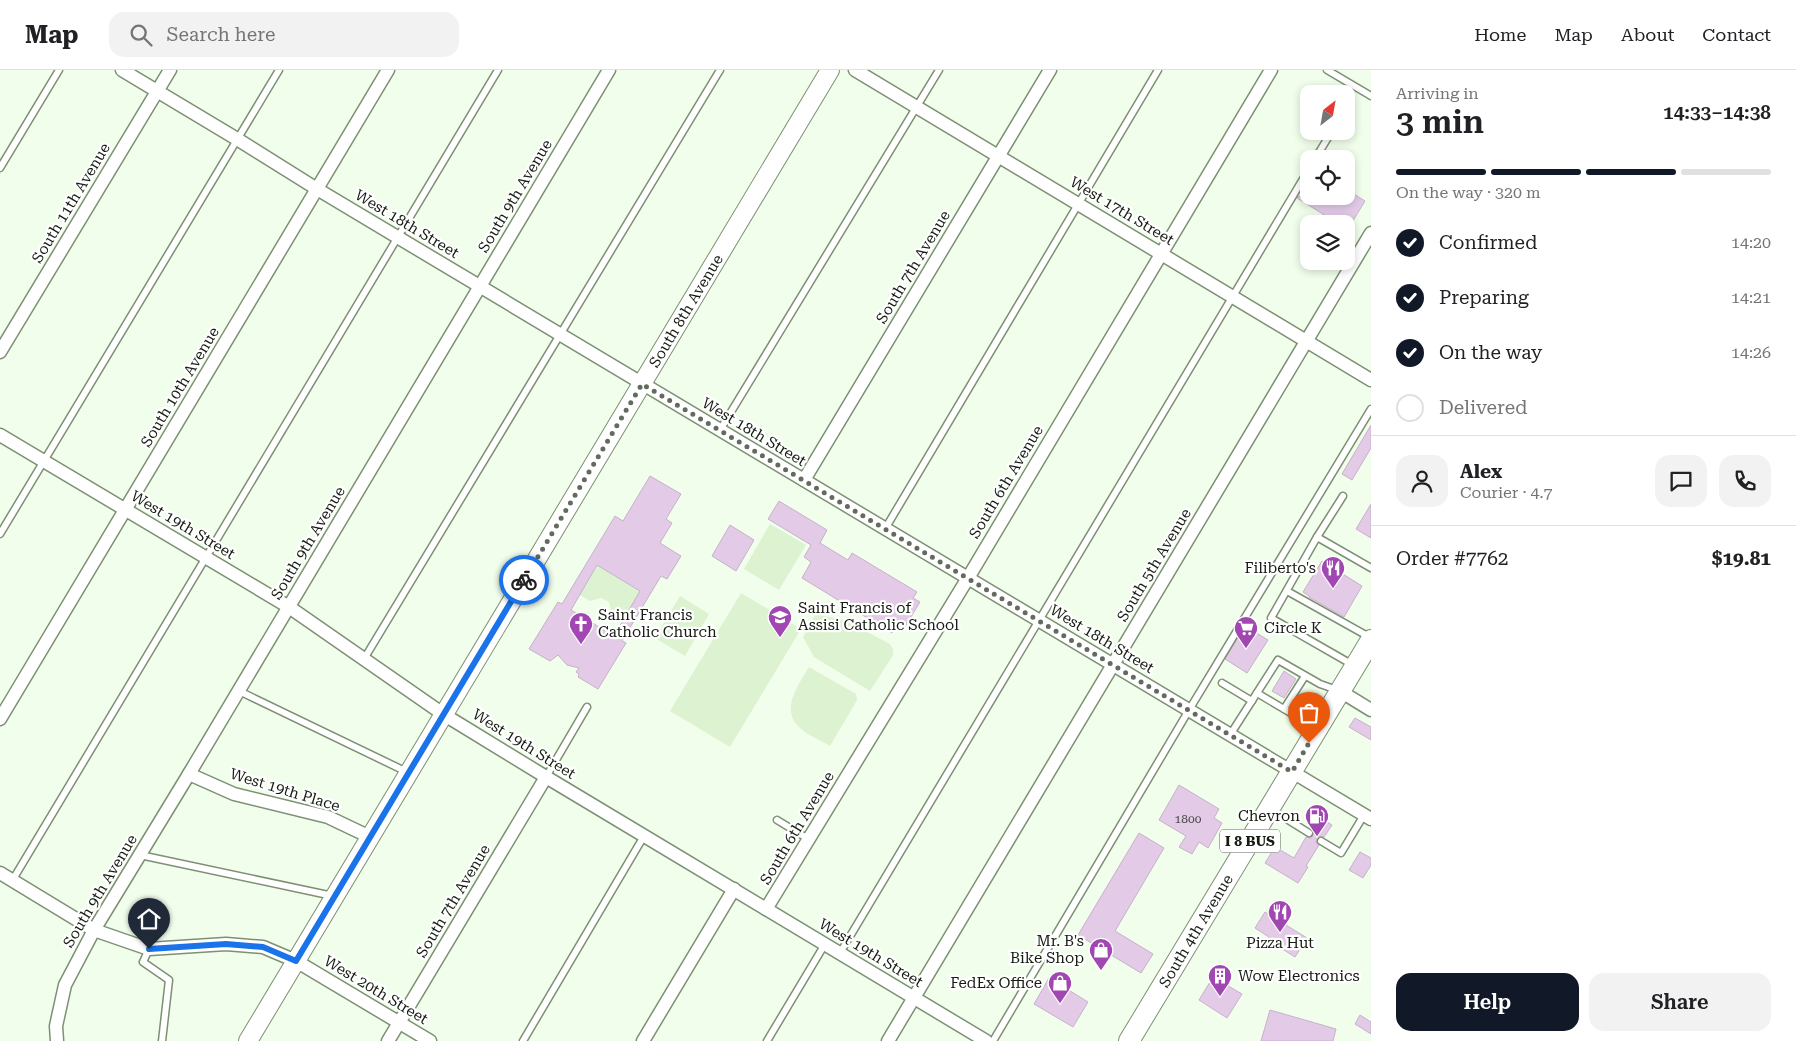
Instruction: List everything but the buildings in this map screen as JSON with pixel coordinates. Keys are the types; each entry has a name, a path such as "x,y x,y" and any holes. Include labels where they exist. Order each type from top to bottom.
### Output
{"main road":[{"name":"South 4th Avenue","path":"1129,1041 1371,639"}],"street":[{"name":"West 18th Street","path":"122,70 398,238 1368,817"},
{"name":"South 11th Avenue","path":"0,352 170,70"},
{"name":"South 10th Avenue","path":"0,720 388,70"},
{"name":"South 9th Avenue","path":"57,1041 56,1026 65,985 94,930 239,691 608,70"},
{"name":"South 8th Avenue","path":"248,1041 830,70"},
{"name":"West 17th Street","path":"855,70 1371,380"},
{"name":"South 7th Avenue","path":"804,480 1050,70"},
{"name":"South 6th Avenue","path":"766,909 810,840 968,578 1271,70"},
{"name":"South 5th Avenue","path":"888,1041 1371,233"},
{"name":"West 19th Street","path":"0,435 289,607 443,714 986,1041"},
{"path":"1340,692 1371,710"},
{"name":"West 19th Place","path":"189,774 234,794 328,818 370,837"},
{"name":"South 7th Avenue","path":"388,1041 546,777"},
{"name":"West 20th Street","path":"0,873 94,930 149,949 226,944 263,947 296,961 430,1041"},
{"path":"643,1041 734,889"}],"lane":[{"path":"0,168 59,70"},
{"path":"0,534 279,70"},
{"path":"12,881 498,70"},
{"path":"364,659 720,70"},
{"path":"720,430 939,70"},
{"path":"885,529 1158,70"},
{"path":"1327,70 1371,96"},
{"path":"840,953 1300,184"},
{"path":"992,1041 1371,409"},
{"path":"1343,496 1271,618 1355,667"},
{"path":"1318,537 1371,568"},
{"path":"1287,591 1371,639"},
{"path":"1230,735 1278,660 1304,676 1340,692"},
{"path":"1284,709 1304,676"},
{"path":"1222,683 1252,702"},
{"path":"239,691 408,772"},
{"path":"1257,693 1318,729"},
{"path":"546,777 587,706"},
{"path":"1270,809 1309,833"},
{"path":"1321,841 1341,853 1368,817"},
{"path":"777,820 810,840"},
{"path":"523,1041 644,836"},
{"path":"140,854 334,896"},
{"path":"767,1041 825,944"},
{"path":"149,949 143,962 169,980 162,1041"}],"green space":[{"path":"770,524 806,545 779,590 744,569"},
{"path":"597,565 640,591 623,621 612,614 609,602 601,598 590,601 580,595"},
{"path":"741,593 801,629 730,747 670,711"},
{"path":"680,596 709,614 685,656 655,638"},
{"path":"816,614 844,620 890,644 893,649 893,655 870,691 814,657 803,637"},
{"path":"809,667 856,694 857,700 830,746 802,730 794,720 791,712 796,689"}],"way so far":[{"path":"524,580 642,384 1292,772 1309,743"}],"place":[{"name":"Filiberto's","path":"1333,589"},
{"name":"Saint Francis of Assisi Catholic School","path":"780,638"},
{"name":"Saint Francis Catholic Church","path":"581,645"},
{"name":"Circle K","path":"1246,649"},
{"name":"Chevron","path":"1317,837"},
{"name":"Pizza Hut","path":"1280,933"},
{"name":"Mr. B's Bike Shop","path":"1101,971"},
{"name":"Wow Electronics","path":"1220,997"},
{"name":"FedEx Office","path":"1060,1004"}],"route":[{"path":"149,949 226,944 263,947 296,961 524,580"}]}
